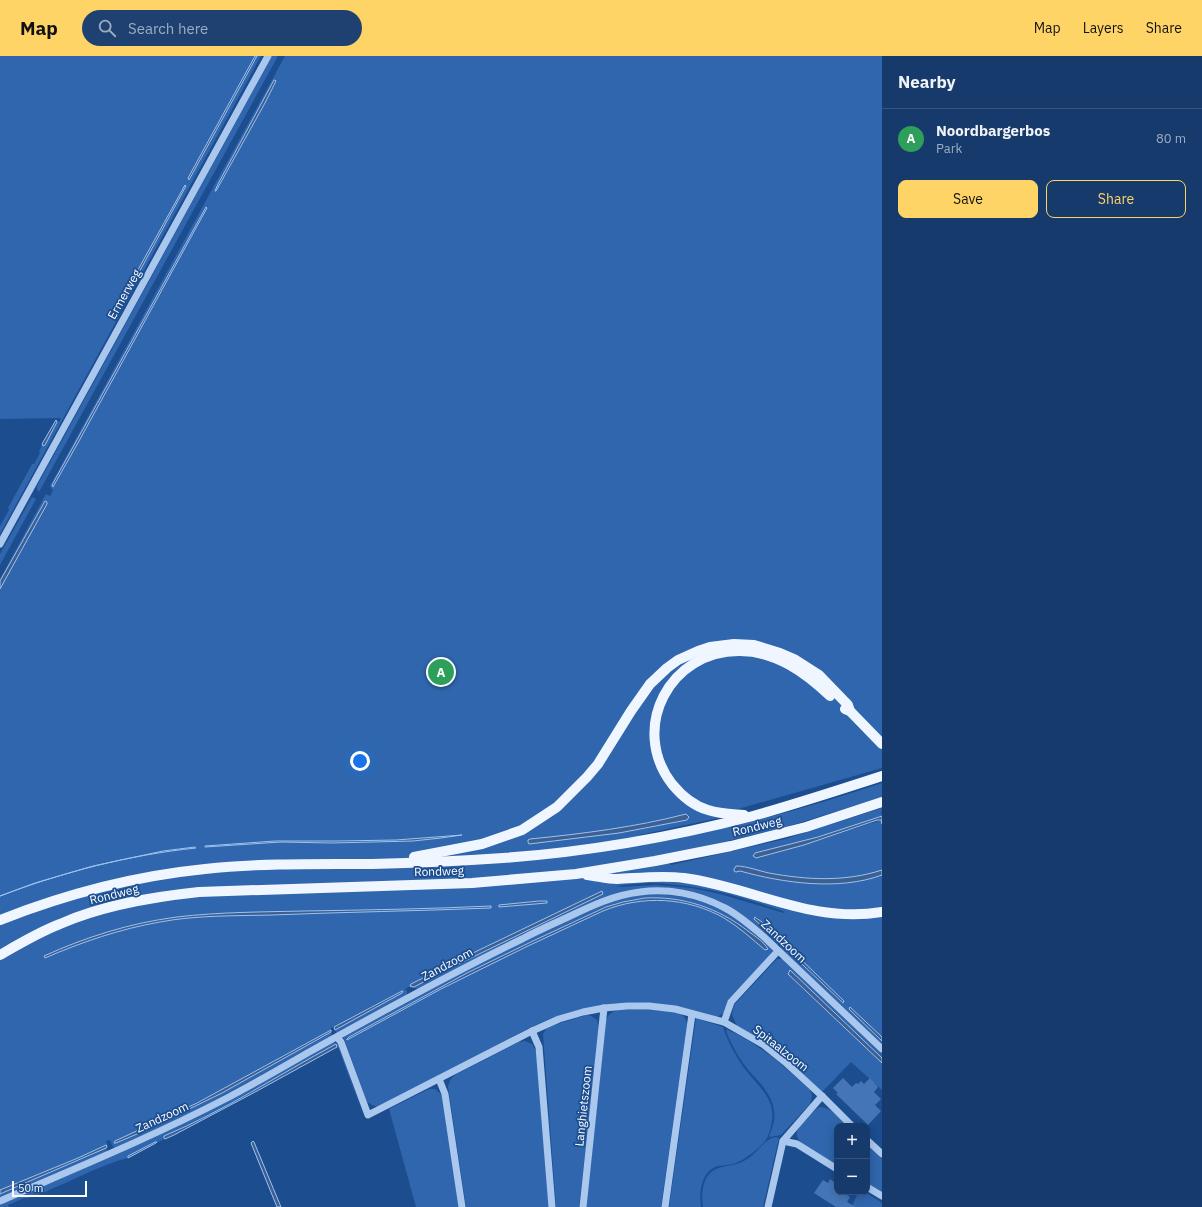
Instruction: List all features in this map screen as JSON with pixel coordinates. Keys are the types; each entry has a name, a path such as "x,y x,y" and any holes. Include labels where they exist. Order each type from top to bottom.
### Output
{"main road":[{"path":"374,864 459,850 482,844 522,830 557,807 587,778 598,764 631,711 650,684 678,660 710,647 734,644 754,645 780,652 819,675 846,708"},
{"path":"754,816 724,814 693,804 677,790 664,772 656,748 655,729 659,706 675,679 684,670 703,658 723,652 741,651 757,653 787,663 816,682 846,708 882,744"},
{"name":"Rondweg","path":"0,920 75,894 136,879 172,873 235,866 374,864 505,858 618,844 754,816 882,776"},
{"name":"Rondweg","path":"0,955 29,938 81,915 141,900 226,890 376,887 472,883 576,874 662,860 731,846 806,827 882,802"},
{"path":"576,874 615,879 648,877 683,878 723,886 814,911 843,914 882,912"}],"street":[{"name":"Ermerweg","path":"0,544 268,56"},
{"name":"Zandzoom","path":"0,1201 105,1156 226,1099 471,964 607,899 628,894 661,891 683,893 703,898 735,914 750,925 882,1049"},
{"path":"337,1037 341,1042 368,1115 532,1031 559,1019 583,1012 604,1008 650,1006 675,1009 724,1022 731,1002 778,951"},
{"name":"Langhietszoom","path":"583,1207 604,1008"},
{"path":"665,1207 692,1014"},
{"name":"Spitaalzoom","path":"724,1022 764,1046 785,1062 849,1123"},
{"path":"532,1031 539,1047 552,1207"},
{"path":"439,1079 445,1094 462,1207"},
{"path":"768,1207 783,1141 822,1096"},
{"path":"783,1141 797,1144 834,1167"},
{"path":"870,1143 882,1154"},
{"path":"870,1189 882,1196"}],"shaded area":[{"path":"0,56 255,56 188,178 189,180 257,56 261,56 0,534 0,526 9,510 8,508 32,464 34,464 40,453 39,452 42,445 45,445 57,422 59,422 61,418 0,419","holes":["186,186 116,315 115,314 139,268"]},
{"path":"255,56 257,56 189,180 188,178"},
{"path":"272,56 278,56 39,492 37,486"},
{"path":"285,56 882,56 882,768 738,809 703,809 700,810 723,817 639,835 649,844 679,838 796,810 882,783 882,797 786,827 698,848 661,855 671,865 785,839 882,808 881,816 818,837 755,853 753,856 756,858 804,845 881,820 882,870 846,878 828,879 793,877 739,866 734,870 736,872 740,871 774,879 811,884 848,883 866,880 882,875 882,909 850,912 815,909 789,903 730,885 684,876 668,879 639,880 670,881 708,886 815,915 844,918 882,915 882,1037 850,1007 849,1009 882,1041 882,1046 779,948 782,945 842,1003 844,1002 757,917 754,919 780,943 777,946 748,920 717,901 682,891 646,889 628,891 601,899 575,910 419,989 409,987 405,989 407,991 407,995 337,1034 335,1030 403,991 331,1028 331,1030 197,1102 115,1141 114,1143 144,1131 222,1093 331,1032 332,1037 210,1103 115,1148 110,1140 106,1141 108,1147 106,1152 0,1198 0,1194 89,1156 107,1146 105,1145 78,1158 0,1190 0,588 47,502 46,501 44,502 0,581 0,579 46,494 50,496 53,491 50,486","holes":["274,80 275,80 276,81 265,103 216,191 215,190","205,208 207,208 54,486 52,486","686,814 689,817 687,820 634,830 629,826","648,883 689,886 728,894 785,912 784,913 720,894 692,888 656,885 616,887","601,891 603,892 603,894 414,987 410,986 481,949"]},
{"path":"274,80 276,81 265,103 215,191 218,184"},
{"path":"185,185 186,186 118,311 114,315 139,268"},
{"path":"206,207 207,208 53,487 52,485"},
{"path":"56,420 57,422 45,445 43,446 42,444"},
{"path":"32,497 36,499 0,565 0,554"},
{"path":"45,501 47,504 0,589 0,581"},
{"path":"686,814 689,817 687,820 619,833 529,844 528,842 530,839 608,830"},
{"path":"882,816 882,824 881,820 877,820 804,845 756,858 753,856 755,853 818,837"},
{"path":"462,835 413,841 332,843 281,842 205,847 275,841 396,840"},
{"path":"196,848 146,855 123,860 163,851"},
{"path":"119,860 96,866 73,872 93,866"},
{"path":"736,866 769,873 826,879 854,877 882,870 882,875 848,883 811,884 774,879 740,871 736,872 734,869"},
{"path":"602,891 603,894 414,987 410,986 411,984 477,951"},
{"path":"649,894 661,894 685,897 708,903 729,913 744,923 773,948 772,954 725,1012 717,1017 669,1005 646,1003 602,1005 579,1010 533,1026 378,1107 367,1102 343,1036 462,971 588,910 622,898","holes":["645,898 666,898 692,902 735,921 766,946 765,950 735,925 710,911 680,902 633,902 603,911 528,946 441,989 347,1040 349,1037 467,973 586,916 608,907 632,900"]},
{"path":"645,898 673,899 700,905 737,923 759,939 768,949 765,950 740,929 724,918 710,911 680,902 633,902 603,911 528,946 441,989 347,1040 349,1037 467,973 535,940 606,907"},
{"path":"547,901 547,903 499,907 499,905"},
{"path":"491,906 491,908 188,918 130,928 87,941 45,958 44,956 92,937 125,927 177,917 240,912"},
{"path":"755,917 781,940 779,942 754,919"},
{"path":"785,944 844,1001 843,1003 783,946"},
{"path":"777,959 783,959 882,1053 882,1058 791,971 789,971 788,974 801,987 882,1063 882,1090 851,1062 822,1092 780,1053 756,1036 737,1026 732,1015 734,1005"},
{"path":"790,970 882,1058 882,1063 788,974"},
{"path":"402,991 402,993 335,1030 334,1027"},
{"path":"850,1007 882,1037 882,1041 849,1009"},
{"path":"628,1010 656,1010 678,1013 684,1017 687,1024 661,1207 586,1207 606,1021 607,1017 612,1013"},
{"path":"587,1015 597,1020 599,1028 579,1207 556,1207 543,1034 547,1028"},
{"path":"696,1018 723,1027 729,1043 744,1068 764,1091 768,1099 772,1116 771,1126 765,1141 749,1156 734,1164 718,1166 708,1172 702,1183 700,1195 701,1207 669,1207"},
{"path":"726,1029 750,1041 781,1064 810,1090 812,1096 810,1104 781,1135 769,1136 774,1121 771,1100 764,1088 739,1056 729,1038"},
{"path":"331,1030 331,1032 222,1093 144,1131 114,1143 115,1141 197,1103"},
{"path":"525,1041 532,1044 536,1051 549,1207 466,1207 448,1086 451,1079 455,1075 519,1042"},
{"path":"333,1042 339,1046 365,1122 339,1049 336,1045 212,1113 164,1136 165,1139 152,1143 128,1156 128,1158 101,1167 40,1194 24,1198 8,1205 9,1207 0,1207 0,1203 77,1170"},
{"path":"336,1044 337,1047 257,1091 174,1135 165,1139 164,1138 164,1136 229,1104"},
{"path":"430,1089 435,1089 442,1095 459,1207 416,1207 389,1109"},
{"path":"820,1107 832,1111 844,1123 834,1123 834,1164 808,1148 799,1140 797,1136 797,1132 800,1127"},
{"path":"775,1137 779,1138 763,1207 703,1207 702,1196 705,1180 711,1172 721,1167 744,1161 767,1141"},
{"path":"253,1141 281,1207 277,1207 251,1143"},
{"path":"157,1142 128,1158 128,1156"},
{"path":"106,1145 106,1148 0,1194 0,1190"},
{"path":"870,1148 882,1159 882,1194 870,1187"},
{"path":"857,1195 870,1195 882,1203 882,1207 852,1207"}],"building":[{"path":"843,1078 852,1087 861,1081 864,1084 870,1078 878,1087 874,1092 881,1099 875,1105 881,1111 870,1123 866,1123 836,1094 838,1093 833,1088"},
{"path":"830,1179 834,1182 834,1195 847,1195 850,1197 847,1202 856,1207 836,1207 814,1193 823,1180 828,1183"}],"place":[{"name":"Noordbargerbos","path":"441,672"}]}
